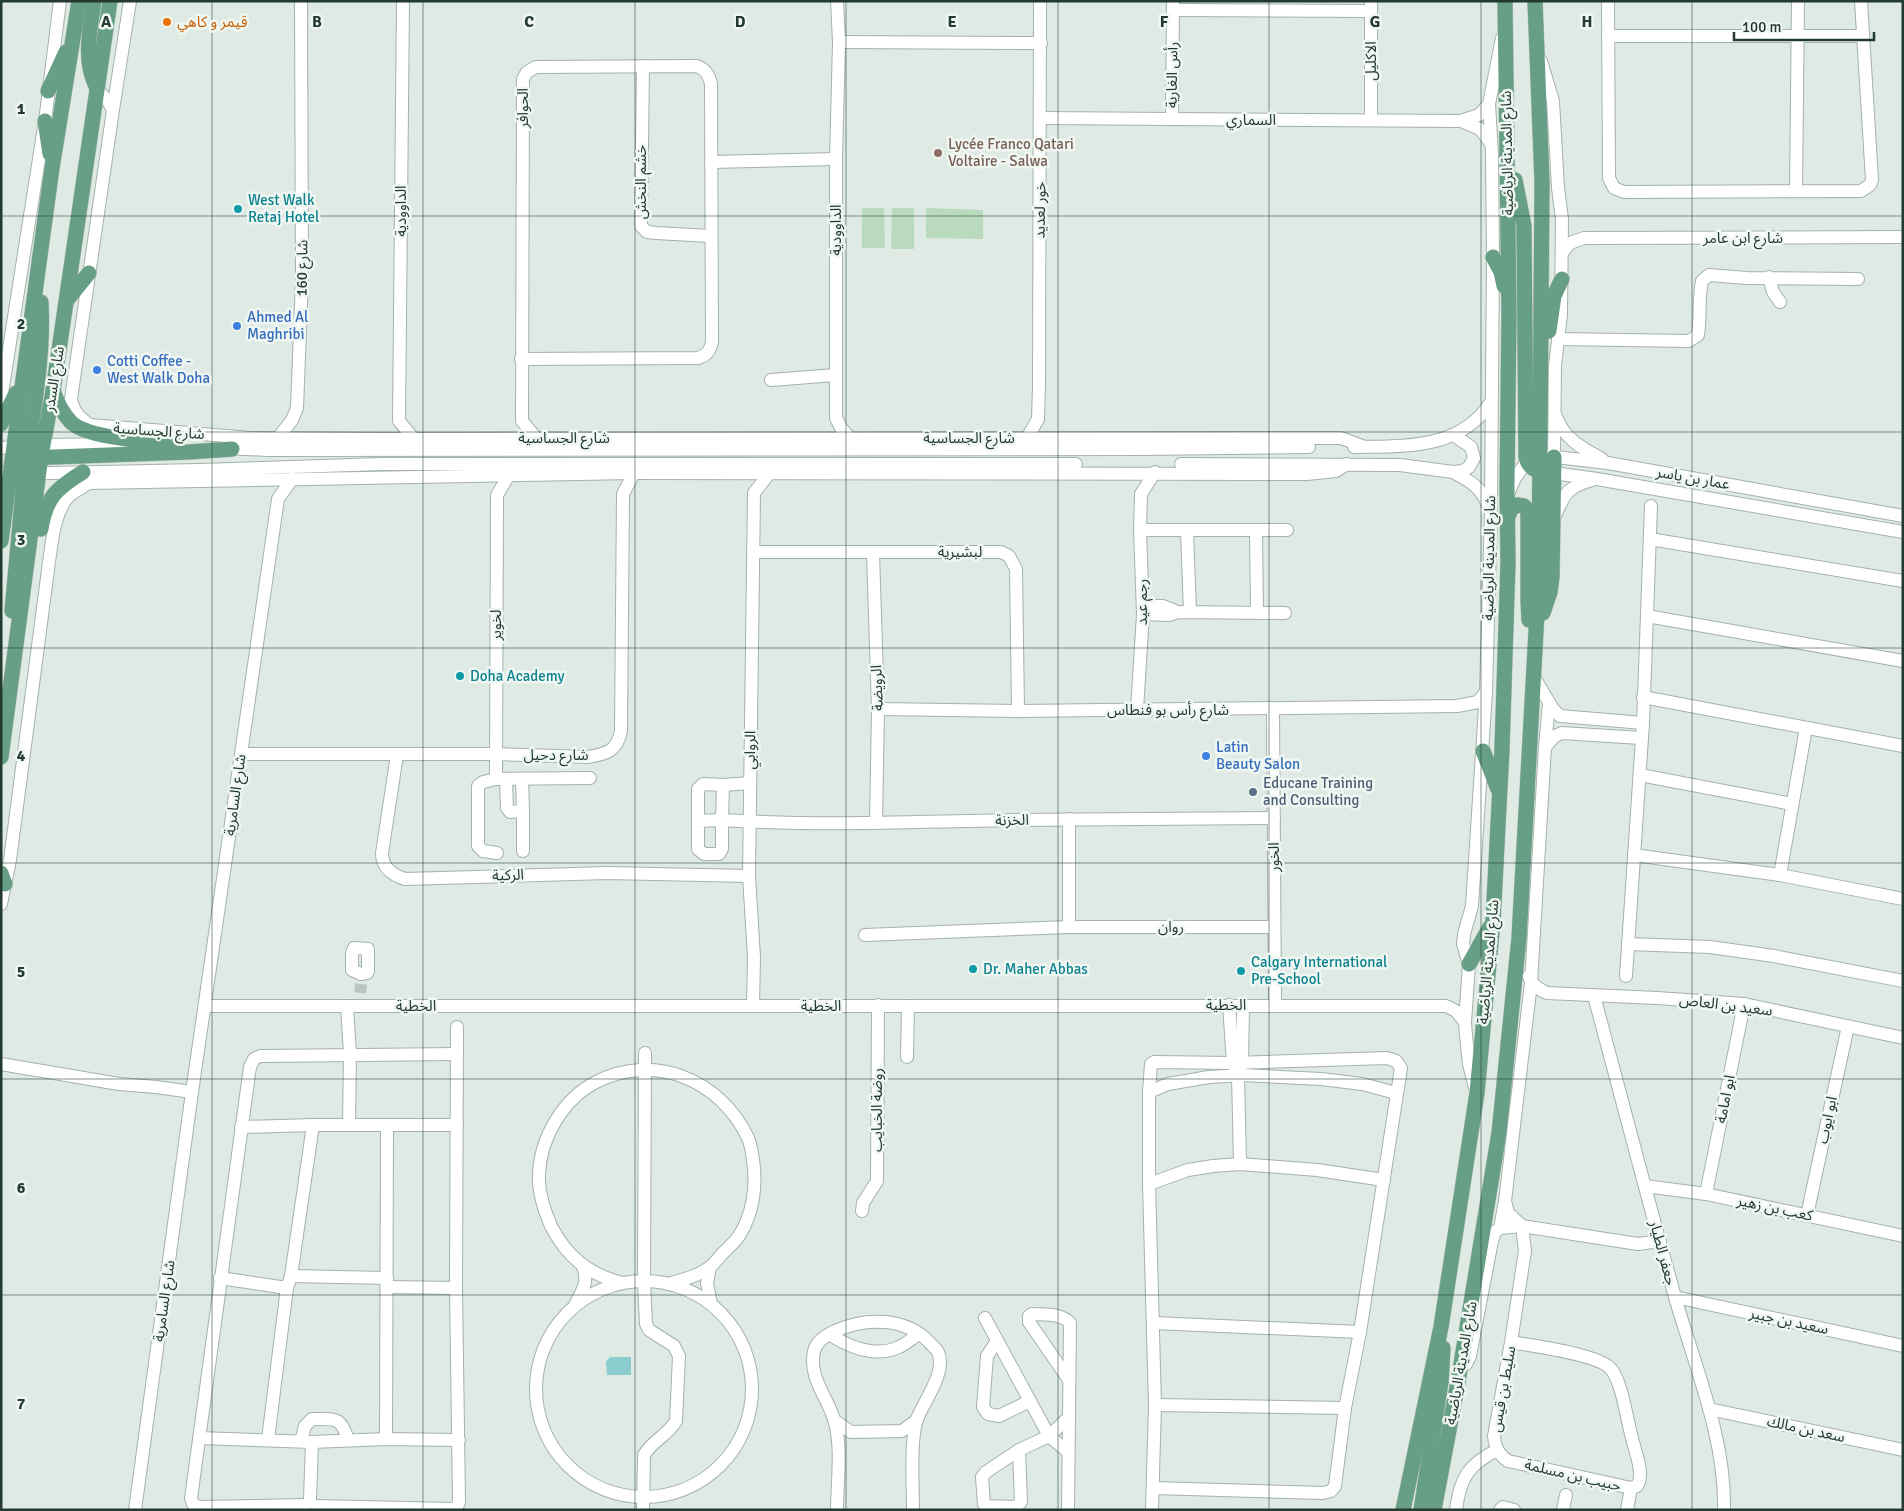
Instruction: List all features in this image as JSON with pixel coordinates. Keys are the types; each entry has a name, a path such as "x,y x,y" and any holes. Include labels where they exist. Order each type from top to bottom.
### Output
{"main road":[{"name":"شارع السدر","path":"1,541 23,453 25,368 52,168 79,1"},
{"path":"94,1 88,54 91,74 98,90"},
{"name":"شارع السدر","path":"19,474 23,453 53,391 110,1"},
{"name":"شارع المدينة الرياضية","path":"1398,1510 1404,1503 1440,1327 1476,1093 1493,921 1508,573 1509,314 1505,1"},
{"name":"شارع المدينة الرياضية","path":"1533,1 1542,182 1540,458"},
{"path":"48,91 74,35"},
{"path":"45,121 52,168"},
{"path":"1508,142 1524,226 1540,458 1546,473 1552,523 1551,584 1536,634"},
{"path":"1493,257 1501,272 1509,314"},
{"path":"39,268 42,323 39,362 23,453 189,452 236,449"},
{"path":"66,301 89,273"},
{"path":"1541,372 1554,296 1562,279"},
{"path":"1,424 12,405 25,368"},
{"path":"53,391 60,407 71,422 81,429 100,435 175,444"},
{"path":"1540,458 1532,468 1546,473"},
{"path":"1,757 18,639 28,621 43,515 47,504 61,487 83,472"},
{"name":"شارع المدينة الرياضية","path":"1431,1509 1458,1382 1499,1133 1519,938 1546,473"},
{"path":"18,639 11,615 19,474"},
{"path":"1507,518 1511,509 1517,505 1524,506 1528,511 1528,614 1535,656"},
{"path":"1483,751 1500,792"},
{"path":"1469,964 1493,921"},
{"path":"1431,1509 1443,1370 1440,1327"}],"street":[{"path":"1,399 45,121 60,1"},
{"name":"شارع الجساسية","path":"130,1 72,384 71,399 74,410 77,416 90,425 106,428 251,438 1341,438 1362,446"},
{"name":"شارع 160","path":"278,438 292,420 297,408 302,279 301,1"},
{"name":"الداوودية","path":"399,421 403,1"},
{"name":"الداوودية","path":"836,418 836,159 839,42 837,1"},
{"name":"خور لعديد","path":"1027,438 1038,419 1041,118 1040,1"},
{"path":"1608,1 1609,178 1614,188 1624,192 1861,191 1870,185 1872,180 1861,1"},
{"path":"1796,191 1798,1"},
{"path":"1173,5 1371,6"},
{"name":"رأس الغارية","path":"1172,119 1173,5"},
{"name":"الاكليل","path":"1371,6 1371,120"},
{"name":"شارع المدينة الرياضية","path":"1476,1093 1469,1064 1465,1022 1469,964 1464,944 1464,934 1472,906 1486,692 1493,257 1489,104 1505,21"},
{"path":"1608,36 1863,36"},
{"path":"839,42 1041,43"},
{"name":"شارع المدينة الرياضية","path":"1536,44 1553,101 1558,188 1562,219 1562,279 1555,366 1554,411 1540,458"},
{"name":"خشم النخش","path":"643,66 640,226 647,232 710,236"},
{"name":"الحوافر","path":"521,359 698,358 705,356 710,350 712,342 710,236 711,84 709,76 704,69 697,66 536,67 527,72 523,79 521,359 522,421"},
{"path":"98,90 108,100 113,110"},
{"name":"السماري","path":"1041,118 1461,121 1479,115 1489,104"},
{"name":"السماري","path":"1461,121 1480,129 1490,142"},
{"path":"711,162 836,159"},
{"path":"1562,219 1569,230 1576,236 1584,238"},
{"name":"شارع ابن عامر","path":"1584,238 1903,237"},
{"path":"1562,253 1570,242 1584,238"},
{"path":"1558,339 1689,341 1698,335 1701,316 1699,294 1702,281 1709,275 1858,279"},
{"path":"1769,277 1773,292 1780,302"},
{"path":"771,380 835,376"},
{"path":"1453,472 1463,471 1470,467 1474,458 1471,446 1455,436 1476,421 1491,402"},
{"path":"1554,411 1560,427 1570,438 1585,450 1608,463"},
{"path":"824,438 836,418"},
{"path":"836,418 841,428 850,438"},
{"path":"1038,419 1052,438"},
{"path":"384,439 399,421 414,439"},
{"path":"510,438 522,421 537,438"},
{"name":"شارع الجساسية","path":"23,453 175,444 236,449 474,450 1086,449 1362,446 1408,445 1455,436"},
{"path":"236,449 251,438"},
{"path":"474,450 481,438"},
{"path":"557,438 568,449"},
{"path":"790,448 798,438"},
{"path":"986,448 997,438"},
{"path":"1074,438 1086,449"},
{"path":"1507,500 1515,478 1540,458"},
{"name":"عمار بن ياسر","path":"1540,458 1608,463 1903,516"},
{"name":"شارع الجساسية","path":"19,474 382,464 1400,464 1453,472"},
{"path":"539,475 557,464"},
{"path":"707,464 724,474"},
{"path":"785,474 798,464"},
{"path":"1090,464 1108,472"},
{"name":"شارع الجساسية","path":"236,480 634,473 768,475 1108,472 1323,473 1336,471 1347,464"},
{"path":"220,468 236,480"},
{"path":"1125,472 1141,494"},
{"name":"رجم عيد","path":"1137,710 1143,610 1140,530 1141,494 1154,472"},
{"path":"1453,472 1470,481 1483,492 1490,511"},
{"name":"شارع دحيل","path":"241,754 495,754 588,757 603,754 613,748 619,741 621,731 623,494 634,473"},
{"name":"عمار بن ياسر","path":"1546,473 1598,479 1903,532"},
{"path":"608,474 623,494"},
{"path":"737,474 754,493 768,475"},
{"path":"481,477 490,485 496,495 509,476"},
{"name":"شارع السامرية","path":"135,1510 192,1092 278,499 292,479"},
{"path":"1552,523 1569,489 1581,483 1598,479"},
{"path":"1,904 3,879 11,851 49,562 60,511 69,496 89,484 236,480"},
{"path":"266,480 278,499"},
{"name":"الروابي","path":"753,1006 754,957 748,876 754,493"},
{"name":"لخوير","path":"496,495 495,754 508,810 523,811"},
{"path":"1626,976 1643,723 1651,506"},
{"path":"1140,530 1287,530"},
{"path":"1256,530 1257,613"},
{"path":"1184,612 1188,531"},
{"path":"1650,539 1903,581"},
{"name":"لبشيرية","path":"753,552 1001,552 1009,556 1016,569 1018,711"},
{"name":"الرويضة","path":"873,553 878,709 876,823"},
{"path":"1143,610 1170,615 1184,612 1285,613"},
{"path":"1647,616 1903,661"},
{"path":"1534,678 1549,704 1557,714 1564,718 1643,723"},
{"name":"شارع رأس بو فنطاس","path":"878,709 1018,711 1458,706 1478,702 1486,692"},
{"path":"1644,697 1903,746"},
{"path":"1500,1228 1505,1202 1532,983 1549,704"},
{"name":"شارع رأس بو فنطاس","path":"1458,706 1477,714 1484,725"},
{"name":"الخور","path":"1274,709 1275,1005"},
{"path":"1780,875 1806,728"},
{"path":"1545,747 1554,736 1562,732 1642,738"},
{"name":"الركية","path":"397,755 382,860 385,866 397,876 405,879 607,873 748,876"},
{"path":"1640,775 1792,804"},
{"path":"497,853 484,851 478,846 478,786 483,782 501,779 590,778"},
{"path":"522,780 524,851"},
{"path":"723,785 722,849 719,854 704,854 698,850 698,789 700,786 750,783"},
{"name":"الخزنة","path":"698,821 876,823 1069,819 1274,818"},
{"path":"1068,928 1069,819"},
{"path":"1634,854 1780,875 1903,899"},
{"name":"روان","path":"865,935 1068,928 1274,926"},
{"path":"1519,938 1532,983 1547,993 1533,1001 1527,1015"},
{"path":"1628,944 1710,947 1774,956 1903,981"},
{"name":"الخطية","path":"1437,1006 1458,997 1468,984"},
{"name":"الخطية","path":"205,1006 347,1006 361,989 753,1006 1437,1006 1451,1008 1465,1022"},
{"name":"سعيد بن العاص","path":"1547,993 1744,1004 1903,1038"},
{"name":"جعفر الطيار","path":"1594,996 1675,1297 1709,1409 1725,1485 1724,1510"},
{"name":"ابو امامة","path":"1706,1194 1744,1004"},
{"name":"روضة الخبايب","path":"862,1211 863,1204 877,1181 878,1005"},
{"path":"1229,1005 1238,1067"},
{"path":"1240,1164 1238,1067 1243,1005"},
{"path":"347,1006 350,1054 349,1125"},
{"path":"907,1057 908,1006"},
{"name":"ابو ايوب","path":"1807,1215 1848,1026"},
{"path":"457,1027 457,1054 457,1125 456,1288 459,1502 457,1507 453,1509 310,1506 198,1507 193,1504 191,1498 241,1127 250,1067 254,1060 260,1056 457,1054"},
{"path":"643,1503 644,1454 648,1447 671,1429 676,1421 680,1356 674,1346 649,1330 646,1324 644,1282 645,1054"},
{"path":"1149,1092 1168,1084 1209,1077 1238,1067 1325,1059 1387,1058 1396,1061 1401,1068 1360,1332 1345,1408 1336,1481 1331,1491 1322,1493 1153,1488"},
{"path":"1321,1079 1325,1059"},
{"path":"1152,1510 1155,1405 1149,1184 1150,1066 1154,1062 1238,1067 1362,1084 1396,1093"},
{"path":"1,1064 120,1084 192,1092"},
{"path":"622,1283 594,1274 582,1265 559,1241 543,1210 538,1175 545,1140 568,1103 595,1082 621,1072 639,1070 666,1071 693,1080 720,1098 741,1124 750,1144 756,1179 750,1212 738,1237 710,1267 689,1278 668,1284"},
{"path":"268,1440 287,1288 291,1276 313,1125"},
{"path":"386,1439 387,1125"},
{"path":"241,1127 457,1125"},
{"path":"1149,1184 1188,1170 1240,1164 1317,1170 1384,1180"},
{"name":"كعب بن زهير","path":"1645,1186 1706,1194 1903,1236"},
{"path":"1505,1202 1508,1213 1522,1226"},
{"path":"1458,1382 1470,1356 1492,1241 1495,1232 1500,1228 1522,1226 1638,1244 1660,1241"},
{"name":"سليط بن قيس","path":"1456,1510 1459,1487 1471,1468 1484,1457 1497,1450 1494,1436 1525,1251 1522,1226"},
{"path":"1525,1251 1544,1230"},
{"path":"574,1307 585,1284 586,1275 582,1265"},
{"path":"710,1267 707,1283 711,1304"},
{"path":"291,1276 456,1288"},
{"path":"220,1278 287,1288"},
{"path":"644,1282 668,1284 684,1289 711,1304 733,1329 746,1352 752,1377 752,1404 745,1429 733,1452 716,1471 694,1486 643,1503 593,1485 572,1470 554,1450 542,1426 536,1401 536,1392 537,1375 543,1349 556,1326 574,1307 595,1293 622,1283 644,1282"},
{"name":"سعيد بن جبير","path":"1675,1297 1903,1346"},
{"path":"1068,1510 1070,1324 1066,1319 1059,1316 1032,1314 1029,1316 1029,1322 1069,1380"},
{"path":"984,1318 1049,1436 1068,1452"},
{"path":"837,1510 838,1443 835,1421 813,1370 815,1350 823,1337 829,1334 848,1326 874,1321 903,1326 924,1337 938,1352 939,1370 931,1392 917,1420 914,1443 913,1510"},
{"path":"1154,1323 1360,1332"},
{"path":"829,1334 846,1345 875,1352 898,1348 918,1334"},
{"path":"998,1342 987,1356 982,1406 988,1414 999,1416 1030,1401"},
{"name":"حبيب بن مسلمة","path":"1497,1450 1508,1461 1631,1488 1637,1486 1640,1476 1618,1383 1610,1368 1592,1358 1511,1342"},
{"path":"1155,1405 1345,1408"},
{"name":"سعد بن مالك","path":"1709,1409 1903,1450"},
{"path":"1019,1450 1021,1502 1019,1506 984,1504 982,1477 992,1467 1019,1450 1049,1436 1068,1418"},
{"path":"310,1506 305,1426 312,1419 333,1419 344,1427 348,1440"},
{"path":"835,1421 851,1432 902,1431 917,1420"},
{"path":"902,1431 914,1443"},
{"path":"838,1443 851,1432"},
{"path":"199,1438 306,1442 386,1439 459,1440"},
{"path":"1627,1510 1631,1488"},
{"path":"1563,1510 1566,1495"},
{"path":"1500,1510 1503,1507 1514,1510"}],"green space":[{"path":"862,208 884,208 885,248 862,248"},
{"path":"892,208 914,208 914,249 891,249"},
{"path":"926,208 983,210 983,239 926,238"}],"water":[{"path":"610,1357 631,1357 631,1375 607,1375 606,1362"}],"tunnel":[{"path":"360,993 361,984"}],"place":[{"name":"قيمر و كاهي","path":"167,22"},
{"name":"Lycée Franco Qatari Voltaire - Salwa","path":"938,153"},
{"name":"West Walk Retaj Hotel","path":"238,209"},
{"name":"Ahmed Al Maghribi","path":"237,326"},
{"name":"Cotti Coffee - West Walk Doha","path":"97,370"},
{"name":"Doha Academy","path":"460,676"},
{"name":"Latin Beauty Salon","path":"1206,756"},
{"name":"Educane Training and Consulting","path":"1253,792"},
{"name":"Dr. Maher Abbas","path":"973,969"},
{"name":"Calgary International Pre-School","path":"1241,971"}]}
